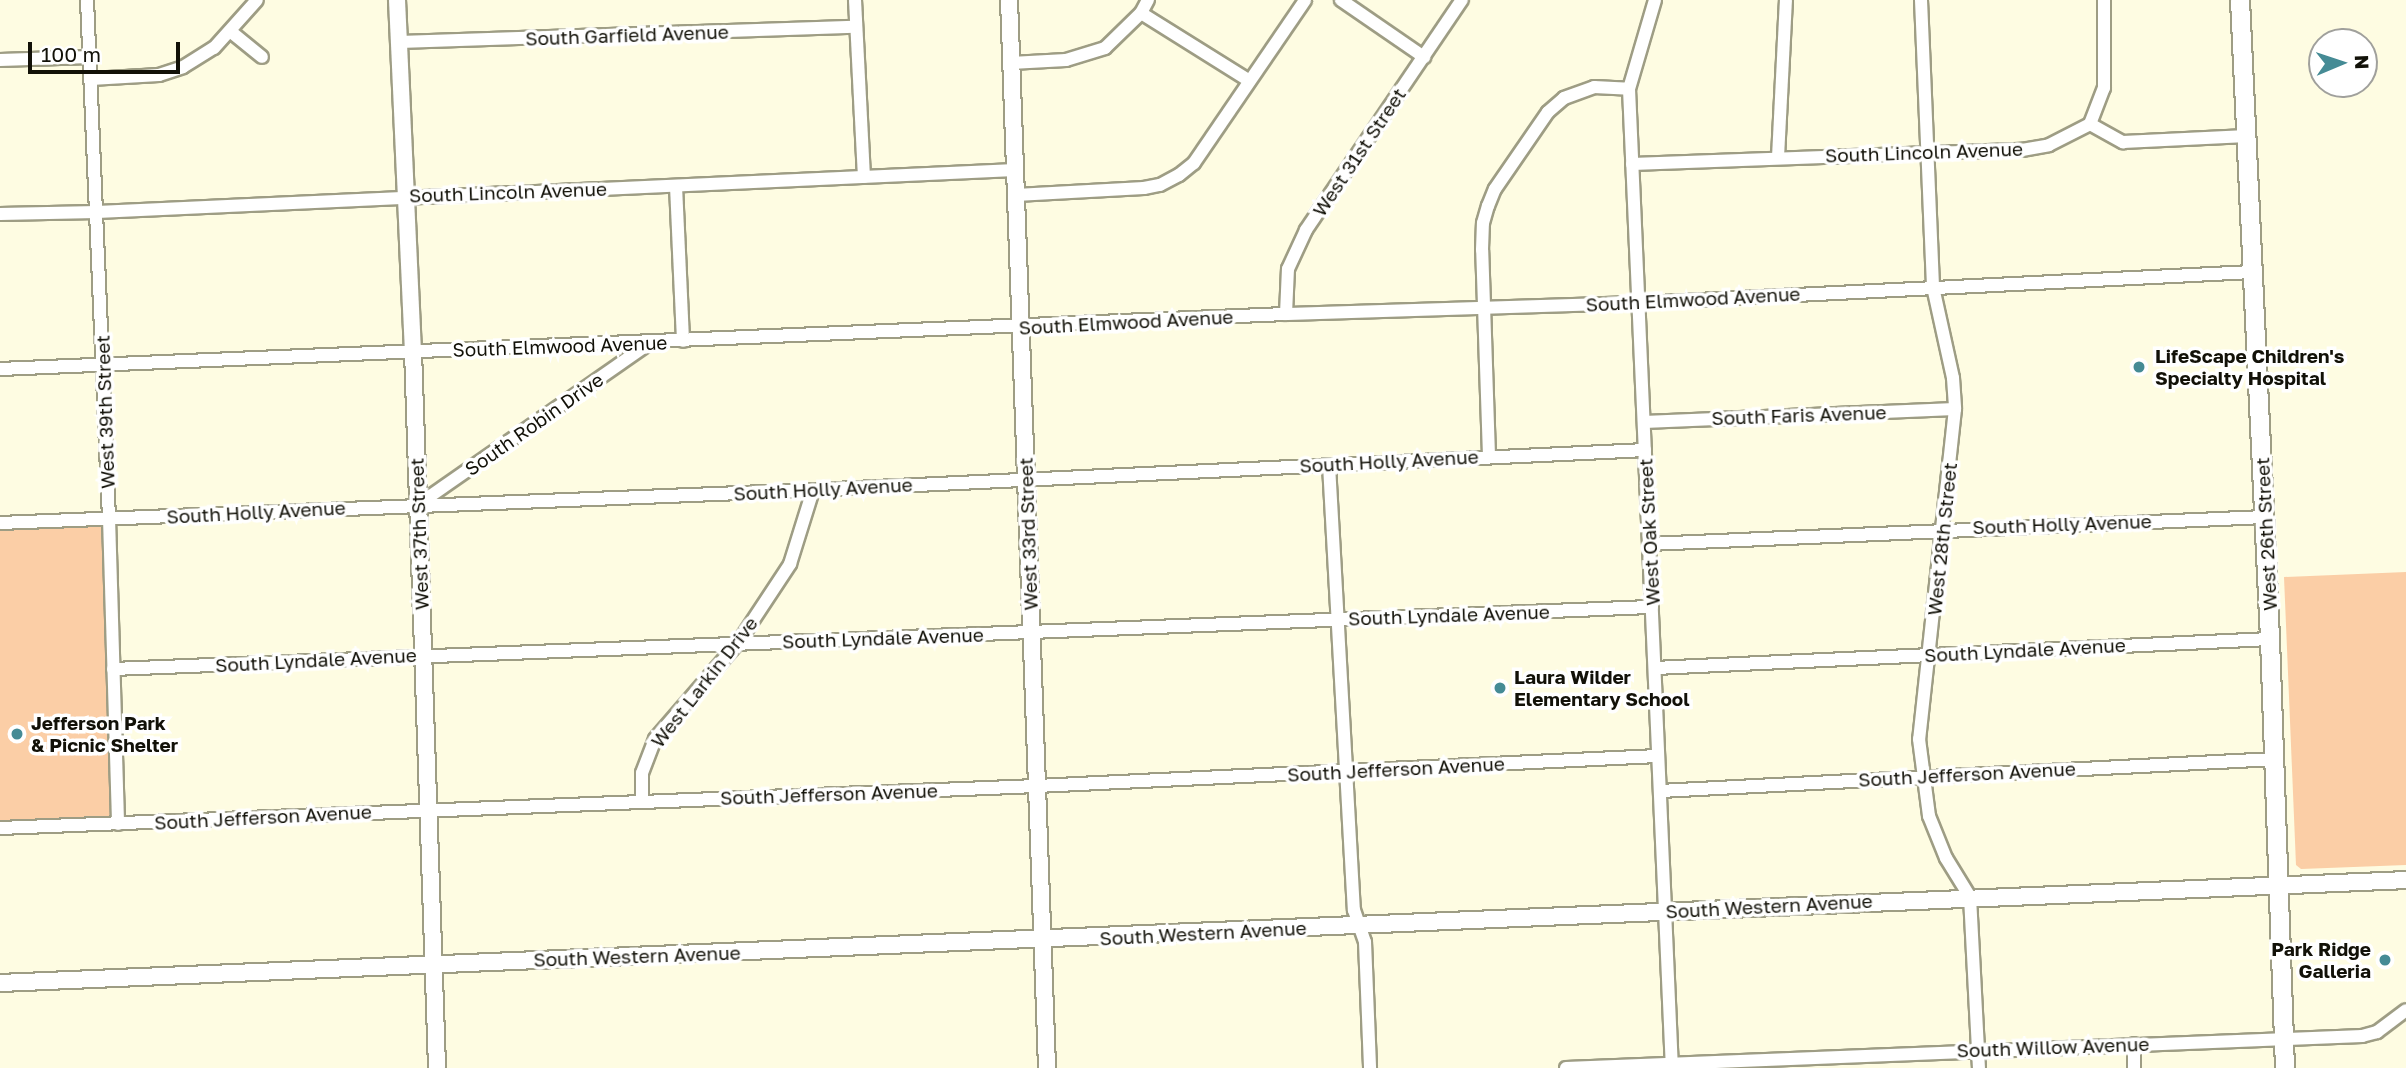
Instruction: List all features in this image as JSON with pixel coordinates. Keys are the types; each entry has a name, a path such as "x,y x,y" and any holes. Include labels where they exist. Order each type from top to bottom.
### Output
{"main road":[{"name":"West 26th Street","path":"2240,0 2265,517 2286,1068"}],"street":[{"name":"West 39th Street","path":"88,0 109,519 118,824"},
{"path":"90,79 170,72 198,60 230,31 257,0"},
{"name":"West 37th Street","path":"397,0 419,505 437,1068"},
{"path":"855,0 864,177"},
{"name":"West 33rd Street","path":"1009,0 1046,1068"},
{"path":"1011,63 1087,56 1116,40 1141,13 1148,0"},
{"path":"1016,195 1160,185 1194,163 1305,0"},
{"path":"1341,0 1424,57"},
{"name":"West 31st Street","path":"1286,314 1288,269 1295,250 1462,0"},
{"name":"West Oak Street","path":"1655,0 1629,89 1672,1065"},
{"path":"1778,158 1786,0"},
{"name":"West 28th Street","path":"1921,0 1933,287 1953,378 1955,409 1919,739 1929,816 1936,837 1970,897 1979,1068"},
{"path":"2104,0 2104,88 2090,124 2123,142 2247,136"},
{"path":"1141,13 1250,81"},
{"name":"South Garfield Avenue","path":"398,42 856,27"},
{"path":"230,31 262,57"},
{"path":"0,60 90,57"},
{"path":"1489,456 1483,223 1495,189 1548,112 1564,97 1594,87 1629,89"},
{"name":"South Lincoln Avenue","path":"1632,164 2036,148 2049,145 2090,124"},
{"name":"South Lincoln Avenue","path":"0,214 97,212 1015,170"},
{"path":"676,186 683,341"},
{"name":"South Elmwood Avenue","path":"0,369 649,344 1286,314 1638,303 2253,272"},
{"name":"South Robin Drive","path":"419,505 649,344"},
{"name":"South Faris Avenue","path":"1644,422 1955,409"},
{"name":"South Holly Avenue","path":"0,523 813,490 1645,450"},
{"path":"1329,465 1340,619 1354,910 1365,943 1370,1068"},
{"name":"West Larkin Drive","path":"642,800 642,773 655,740 738,643 790,564 813,490"},
{"name":"South Holly Avenue","path":"1649,544 1943,529 2265,517"},
{"name":"South Lyndale Avenue","path":"114,669 1652,607"},
{"name":"South Lyndale Avenue","path":"1655,668 2270,639"},
{"name":"South Jefferson Avenue","path":"0,828 1037,786 1658,756"},
{"name":"South Jefferson Avenue","path":"1660,791 2275,759"},
{"name":"South Western Avenue","path":"0,984 2406,880"},
{"name":"South Willow Avenue","path":"1566,1068 1978,1049 2362,1036 2377,1032 2406,1010"},
{"path":"2134,1044 2134,1068"}],"shaded area":[{"path":"109,518 118,824 0,828 0,523"},
{"path":"2406,572 2406,865 2301,869 2296,865 2284,577"}],"place":[{"name":"LifeScape Children's Specialty Hospital","path":"2139,367"},
{"name":"Laura Wilder Elementary School","path":"1500,688"},
{"name":"Jefferson Park & Picnic Shelter","path":"17,734"},
{"name":"Park Ridge Galleria","path":"2385,960"}]}
